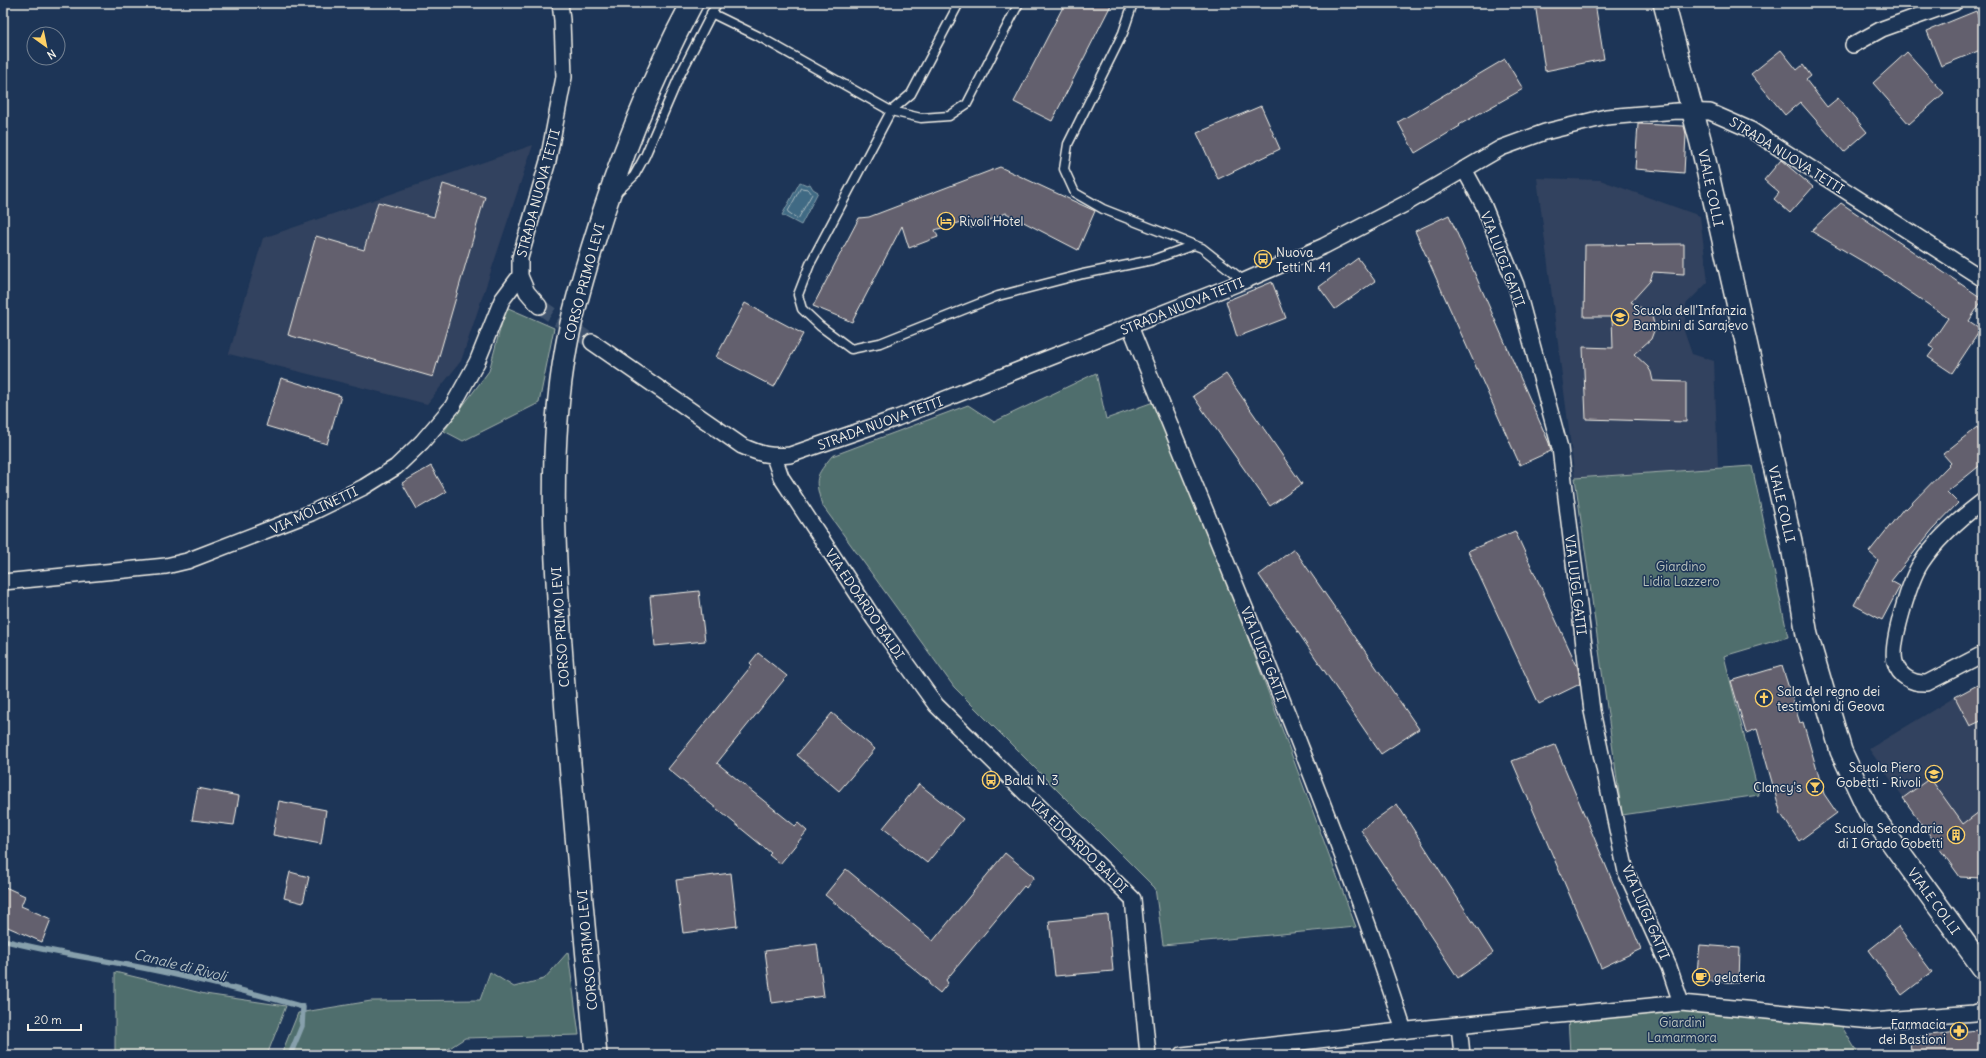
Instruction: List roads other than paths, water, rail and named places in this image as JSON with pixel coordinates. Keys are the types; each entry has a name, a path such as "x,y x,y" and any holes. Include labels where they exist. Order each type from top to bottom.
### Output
{"main road":[{"name":"CORSO PRIMO LEVI","path":"596,1055 566,712 557,588 557,431 566,348 575,306 606,203 646,98 671,43 692,3"},
{"name":"VIALE COLLI","path":"1664,3 1693,110 1791,541 1807,636 1841,751 1869,811 1983,968"}],"street":[{"name":"STRADA NUOVA TETTI","path":"539,306 527,292 520,276 520,258 550,155 564,77 560,3"},
{"path":"1853,45 1882,29 1954,3"},
{"name":"STRADA NUOVA TETTI","path":"592,342 727,437 758,453 774,457 807,450 851,435 1244,281 1359,229 1508,145 1575,123 1606,117 1693,110 1710,112 1751,130 1983,280"},
{"name":"VIA LUIGI GATTI","path":"1464,169 1483,204 1516,285 1560,448 1592,711 1626,872 1669,967 1681,1003"},
{"name":"VIA MOLINETTI","path":"3,582 166,566 187,561 311,513 377,479 396,467 422,442 452,407 477,362 502,300 520,276"},
{"name":"VIA LUIGI GATTI","path":"1130,326 1234,578 1345,859 1380,955 1404,1030"},
{"name":"VIA EDOARDO BALDI","path":"774,457 781,476 789,490 874,619 936,705 1134,899 1148,1055"},
{"path":"1983,501 1954,524 1921,562 1910,584 1896,640 1894,661 1899,672 1918,684 1927,683 1983,654"},
{"path":"1182,1055 1404,1030 1681,1003 1872,1021 1974,1013 1983,1010"},
{"path":"1459,1025 1462,1055"}],"lane":[{"path":"717,3 711,13 758,36 891,111 921,118 949,116 967,104 1019,3"},
{"path":"959,3 911,94 891,111 810,264 798,295 802,309 820,326 851,349 880,343 998,296 1083,274 1152,260 1194,245"},
{"path":"1133,3 1122,33 1068,144 1064,169 1075,193 1102,209 1202,248 1244,281"},
{"name":"CORSO PRIMO LEVI","path":"606,203 634,176 711,13"}],"water":[{"path":"800,182 807,185 810,184 813,189 818,192 801,225 782,215"}],"waterway":[{"name":"Canale di Rivoli","path":"3,940 49,951 172,974 303,1007 302,1026 290,1055"}],"tunnel":[{"path":"539,306 592,342"}],"place":[{"name":"Rivoli Hotel","path":"946,221"},
{"name":"Nuova Tetti N. 41","path":"1263,259"},
{"name":"Scuola dell'Infanzia Bambini di Sarajevo","path":"1620,317"},
{"name":"Sala del regno dei testimoni di Geova","path":"1764,698"},
{"name":"Scuola Piero Gobetti - Rivoli","path":"1934,774"},
{"name":"Baldi N. 3","path":"991,780"},
{"name":"Clancy's","path":"1815,787"},
{"name":"Scuola Secondaria di I Grado Gobetti","path":"1956,835"},
{"name":"gelateria","path":"1701,977"},
{"name":"Farmacia dei Bastioni","path":"1959,1031"}],"park label":[{"name":"Giardino Lidia Lazzero","path":"1681,574"},
{"name":"Giardini Lamarmora","path":"1682,1030"}]}
